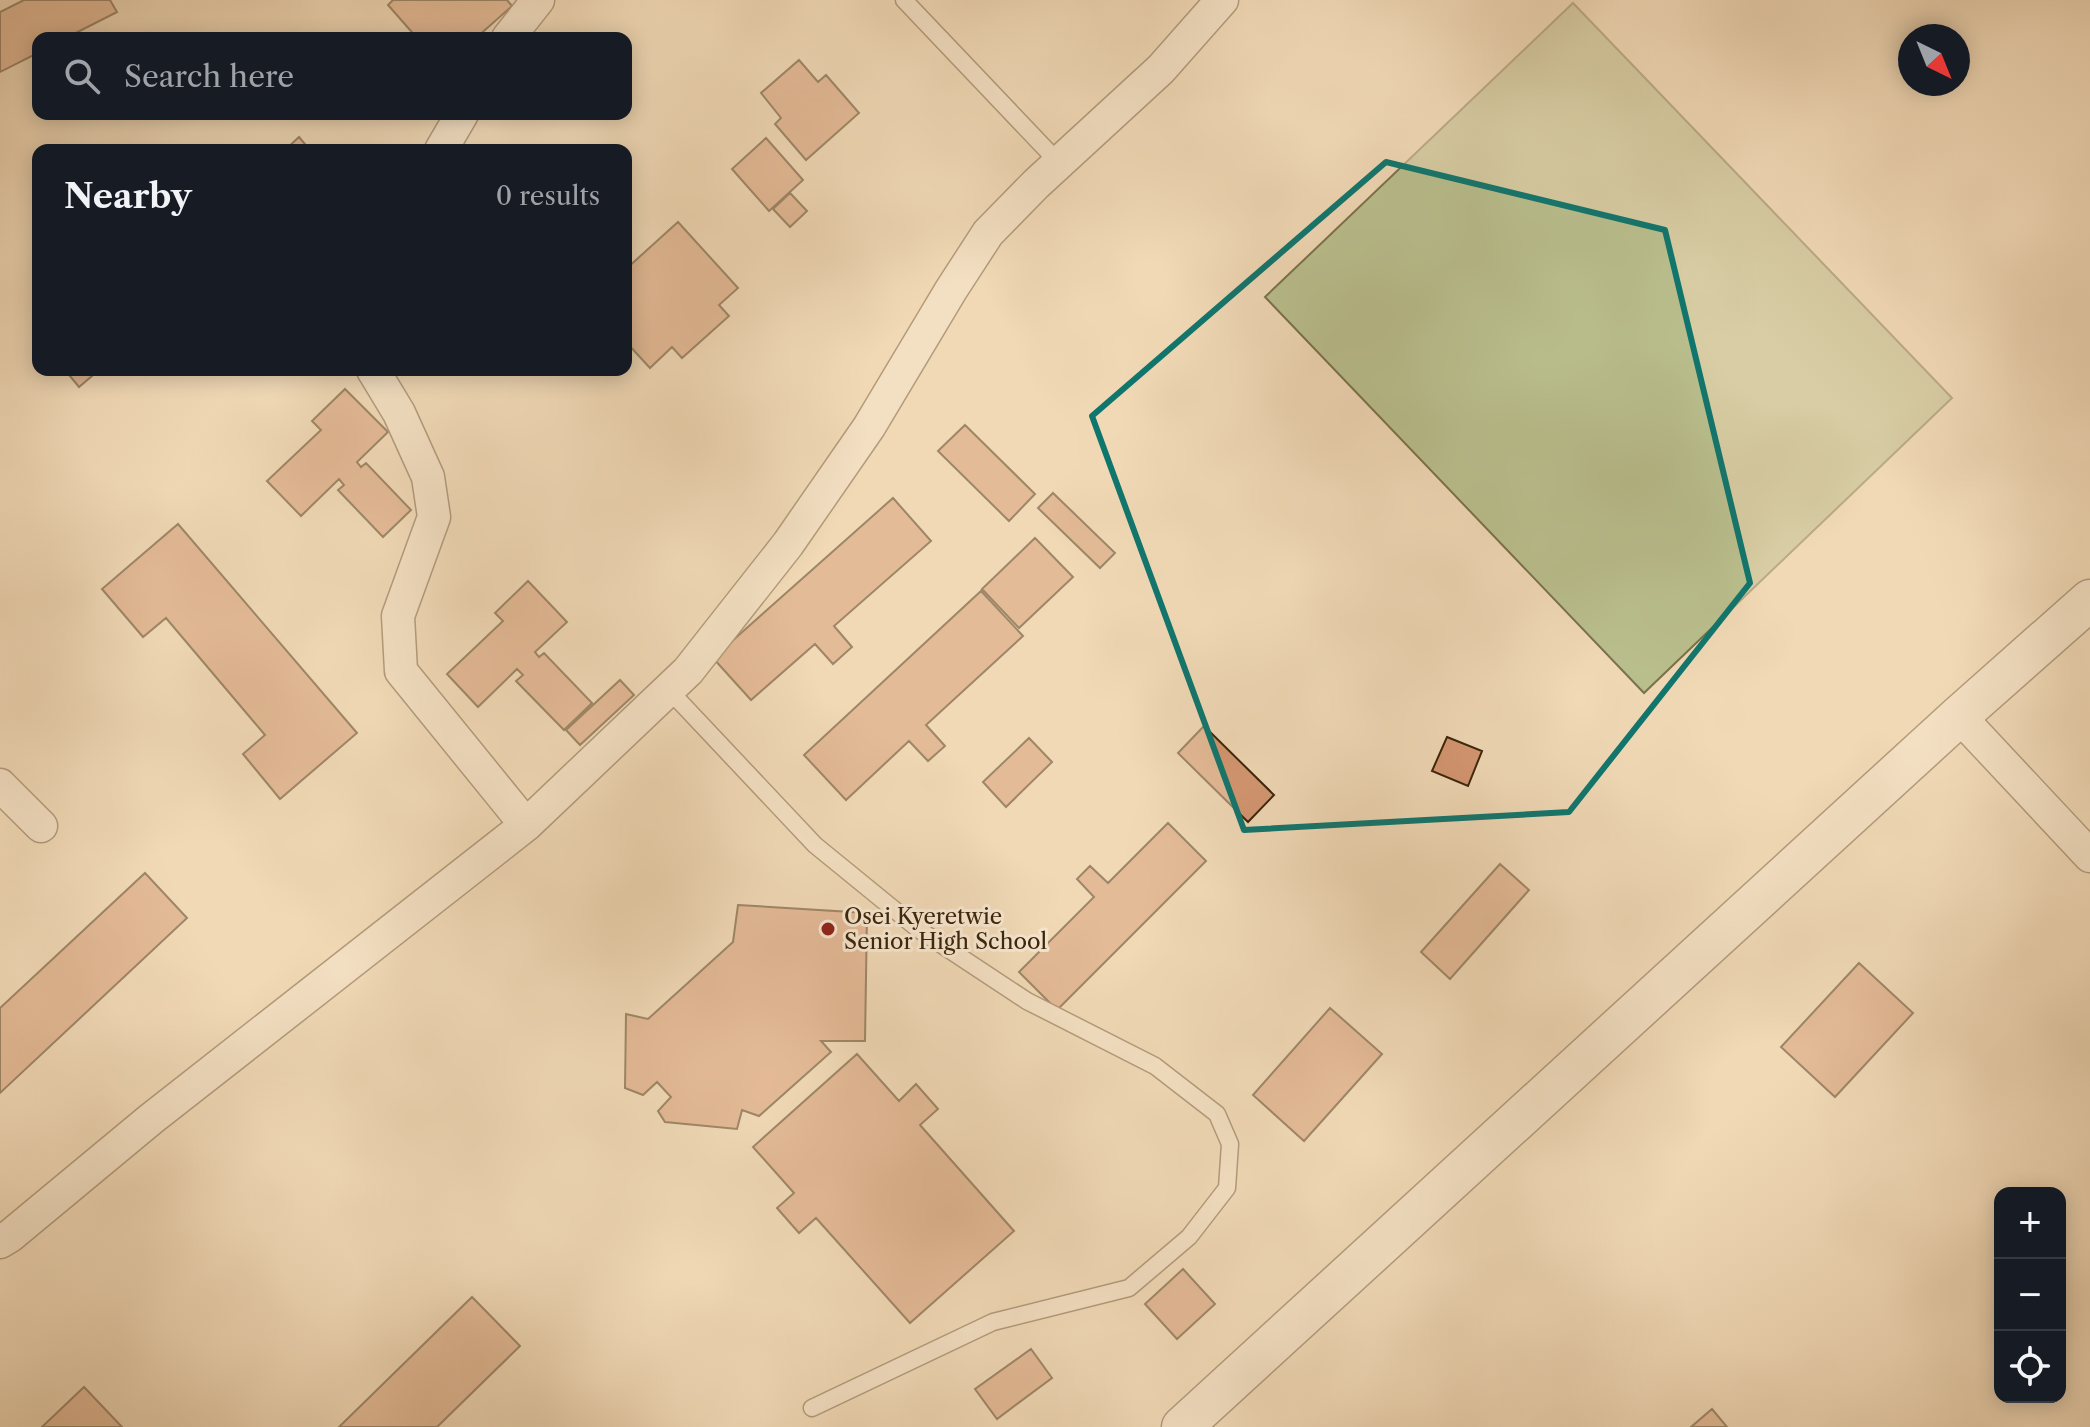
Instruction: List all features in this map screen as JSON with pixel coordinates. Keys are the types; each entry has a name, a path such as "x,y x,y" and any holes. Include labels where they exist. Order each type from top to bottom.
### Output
{"street":[{"path":"513,32 538,0"},
{"path":"0,1242 151,1119 526,825 688,671 788,544 869,427 988,233 1161,69 1222,0"},
{"path":"444,144 458,120"},
{"path":"377,376 399,413 428,477 434,517 398,616 401,671 526,825"},
{"path":"1182,1427 1959,716 2090,600"},
{"path":"1959,716 2090,856"},
{"path":"0,785 41,826"}],"lane":[{"path":"904,0 1059,163"},
{"path":"668,689 815,845 918,929 1027,1001 1155,1066 1217,1114 1230,1144 1227,1188 1189,1237 1129,1288 993,1322 812,1408"}],"highlighted area":[{"path":"1386,162 1665,230 1750,583 1569,812 1244,830 1092,416"}],"green space":[{"path":"1573,3 1952,398 1644,693 1265,297"}],"building":[{"path":"24,0 110,0 117,12 78,32 32,32 32,56 0,72 0,12"},
{"path":"393,0 507,0 512,6 483,32 412,32 388,5"},
{"path":"799,60 818,82 826,75 859,113 806,160 775,124 781,118 761,93"},
{"path":"299,137 305,144 291,144"},
{"path":"766,138 803,180 769,211 732,169"},
{"path":"790,193 807,211 790,227 773,209"},
{"path":"678,222 738,288 719,305 729,316 682,358 672,347 650,368 632,348 632,264"},
{"path":"70,376 92,376 79,387"},
{"path":"345,389 388,432 357,462 361,467 366,463 411,510 383,537 338,490 344,485 339,479 301,516 267,481 321,430 312,421"},
{"path":"965,425 1035,494 1009,521 938,451"},
{"path":"1053,493 1115,553 1100,568 1038,508"},
{"path":"893,498 931,541 834,626 852,647 833,664 815,644 751,700 713,658"},
{"path":"178,524 357,733 280,799 243,754 265,735 166,618 143,637 102,589"},
{"path":"1035,538 1073,577 1019,628 982,589"},
{"path":"528,581 567,622 535,652 539,657 544,653 592,703 564,730 516,681 523,675 517,669 478,707 447,674 503,621 495,613"},
{"path":"981,591 1023,636 926,725 945,746 928,761 909,741 846,800 804,755"},
{"path":"620,680 634,695 580,745 566,730"},
{"path":"1204,726 1274,795 1248,822 1178,753"},
{"path":"1447,737 1482,751 1468,786 1432,771"},
{"path":"1029,738 1052,762 1006,807 983,782"},
{"path":"1168,823 1206,861 1057,1010 1019,972 1094,897 1077,879 1090,866 1108,883"},
{"path":"1500,864 1529,890 1450,979 1421,952"},
{"path":"145,873 187,918 0,1093 0,1008"},
{"path":"738,905 867,913 865,1041 821,1041 831,1052 759,1116 742,1110 737,1129 665,1122 658,1111 671,1097 657,1082 643,1095 625,1088 626,1014 648,1019 733,942"},
{"path":"1859,963 1913,1013 1835,1097 1781,1047"},
{"path":"1330,1008 1382,1054 1304,1141 1253,1095"},
{"path":"857,1054 899,1101 916,1084 938,1109 920,1125 1014,1231 910,1323 816,1218 799,1233 777,1208 794,1193 753,1147"},
{"path":"1183,1269 1215,1304 1177,1339 1145,1304"},
{"path":"472,1297 520,1346 437,1427 339,1427"},
{"path":"1031,1349 1052,1378 997,1419 975,1389"},
{"path":"84,1387 122,1427 42,1427"},
{"path":"1712,1409 1727,1427 1691,1427"}],"place":[{"name":"Osei Kyeretwie Senior High School","path":"828,929"}]}
